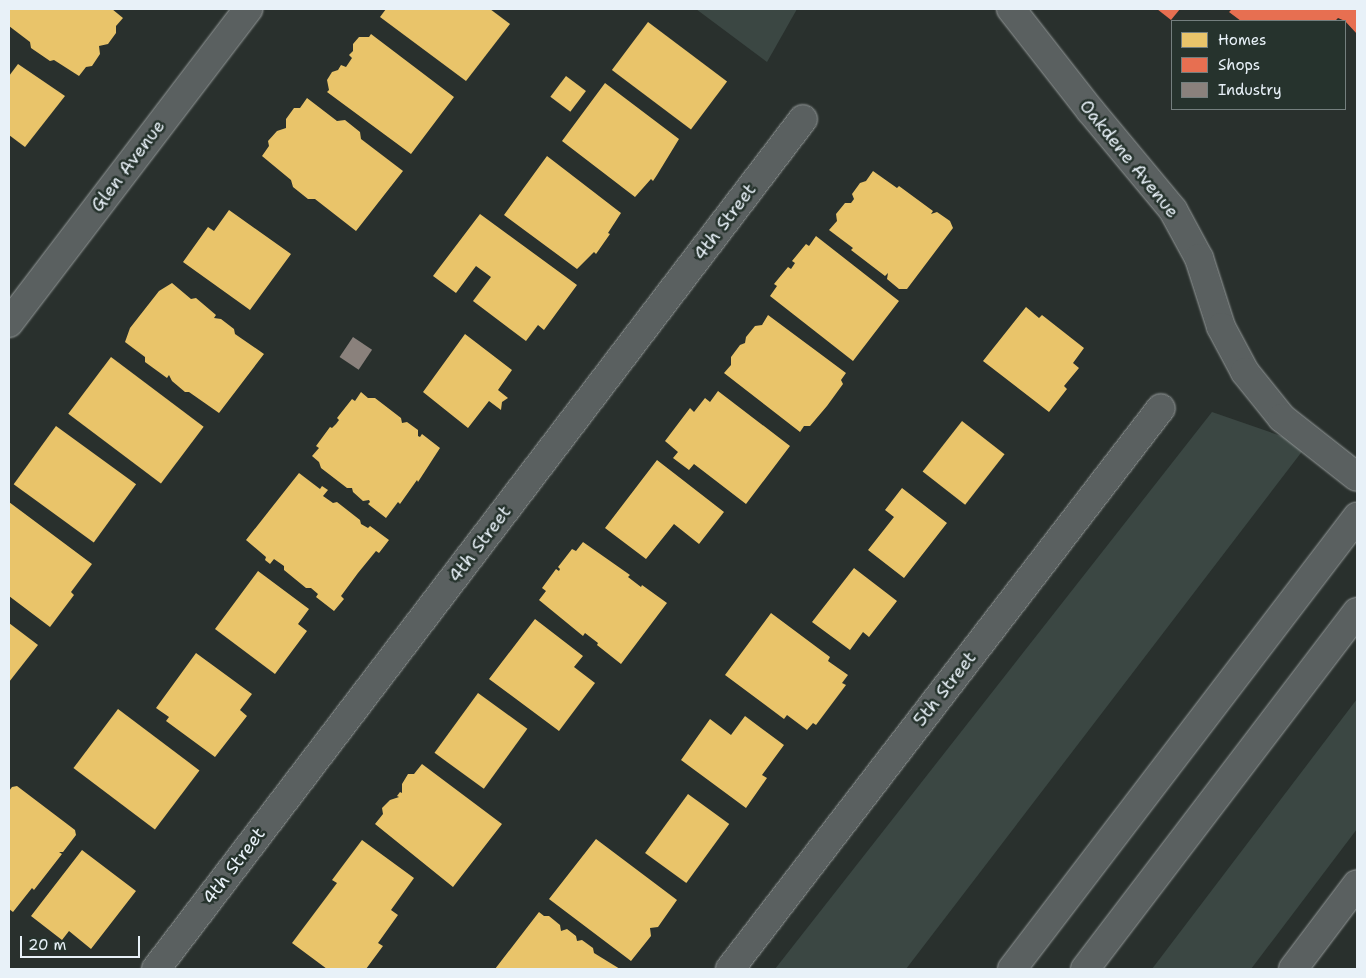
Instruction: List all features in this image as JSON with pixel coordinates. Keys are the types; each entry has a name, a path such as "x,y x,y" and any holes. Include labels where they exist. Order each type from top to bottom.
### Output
{"main road":[{"name":"Glen Avenue","path":"9,324 248,9"},
{"name":"Oakdene Avenue","path":"1011,9 1090,110 1173,210 1199,258 1221,328 1245,372 1282,418 1357,477"},
{"name":"4th Street","path":"156,969 803,119"},
{"name":"5th Street","path":"730,969 1160,408"},
{"path":"1012,969 1352,524"},
{"path":"1085,969 1357,612"},
{"path":"1293,969 1357,884"}],"shaded area":[{"path":"696,9 797,9 767,62"},
{"path":"1212,412 1307,445 906,969 775,969"},
{"path":"1357,699 1357,829 1251,969 1152,969"}],"building: Homes":[{"path":"9,9 112,9 123,18 116,26 116,33 108,44 99,46 100,54 92,66 86,67 79,76 54,60 50,61 31,48 30,42 9,26"},
{"path":"386,9 490,9 510,24 466,81 380,17"},
{"path":"648,22 727,82 691,129 612,70"},
{"path":"371,34 454,97 411,154 327,92 329,90 327,80 332,72 338,70 341,65 346,67 352,58 349,55 353,51 353,44 359,37 369,37"},
{"path":"18,64 65,96 25,147 9,135 9,76"},
{"path":"566,76 586,91 570,112 550,97"},
{"path":"605,83 679,139 653,181 651,179 635,197 562,141"},
{"path":"307,98 337,121 345,120 360,132 361,139 403,171 356,231 315,199 308,199 293,187 291,180 262,156 269,146 268,141 277,131 286,128 286,119 294,108 300,108"},
{"path":"547,156 621,213 608,233 610,234 596,254 594,252 577,269 504,215"},
{"path":"873,171 897,188 899,186 933,211 931,214 937,212 950,221 953,228 907,289 899,289 887,279 888,273 885,276 829,230 837,221 836,214 845,203 851,203 854,199 852,194 860,183 866,181"},
{"path":"229,210 291,254 250,310 183,262 208,227 214,231"},
{"path":"480,214 577,285 544,330 538,325 526,341 473,301 491,277 476,266 456,293 433,276"},
{"path":"816,236 899,301 853,361 770,296 777,286 774,284 788,267 791,269 795,263 792,261 806,244 809,246"},
{"path":"172,283 191,299 196,298 216,315 214,318 221,319 234,329 235,334 264,354 219,413 189,392 185,392 172,381 169,375 167,378 145,362 145,357 125,342 130,328 159,291"},
{"path":"1026,307 1039,318 1042,315 1084,348 1073,363 1079,368 1064,386 1067,389 1049,412 983,361"},
{"path":"768,315 846,373 841,380 843,384 827,406 810,426 804,426 800,432 724,373 731,365 731,357 740,345 745,343 746,337 755,326 762,325"},
{"path":"465,334 512,370 498,390 508,398 502,402 501,410 489,401 468,428 423,392"},
{"path":"111,357 204,427 161,484 68,414"},
{"path":"718,391 790,446 746,504 694,464 689,470 673,458 678,452 665,441 690,408 694,412 705,398 710,402"},
{"path":"361,392 368,398 375,398 401,418 402,423 407,422 418,430 418,436 420,437 422,434 440,448 418,482 417,480 400,504 398,502 386,518 368,504 369,500 363,501 353,492 352,488 347,488 321,468 319,462 312,456 319,448 316,446 330,427 332,428 336,424 339,420 337,418 352,399 355,401"},
{"path":"962,421 1005,454 965,505 923,471"},
{"path":"56,426 136,484 94,542 14,484"},
{"path":"657,460 724,512 699,544 674,524 646,559 605,528"},
{"path":"299,473 320,489 322,486 328,490 323,496 333,503 337,502 360,520 361,524 368,528 370,526 389,540 379,553 376,551 358,573 341,596 344,599 334,611 316,597 318,594 311,588 306,588 284,570 284,566 274,559 270,564 265,560 266,557 246,540"},
{"path":"902,488 947,523 904,578 868,550 894,517 885,510"},
{"path":"9,502 92,564 71,592 74,595 50,627 9,596"},
{"path":"583,542 630,575 628,577 641,587 642,585 667,603 621,664 597,645 598,643 585,633 583,636 539,600 546,591 542,588 556,569 559,571 558,567 572,549 576,551"},
{"path":"854,568 897,601 869,637 863,632 850,650 812,622"},
{"path":"258,571 309,609 298,624 307,631 275,674 215,629"},
{"path":"771,613 830,657 828,661 848,675 842,683 846,685 816,725 813,723 807,730 787,715 784,719 725,675"},
{"path":"535,619 583,656 574,667 595,683 559,731 489,679"},
{"path":"9,623 38,645 9,682"},
{"path":"196,653 252,694 240,710 247,716 215,757 166,721 169,717 156,708"},
{"path":"478,693 527,729 484,789 435,753"},
{"path":"118,709 199,770 155,829 73,768"},
{"path":"745,716 784,745 762,775 767,778 746,808 681,760 710,719 731,735"},
{"path":"422,764 502,824 453,887 375,824 383,814 382,808 390,800 399,797 397,796 400,792 402,793 402,784 408,774 414,774"},
{"path":"17,786 75,830 76,835 63,852 59,852 62,854 34,890 32,888 13,912 9,909 9,791 12,787"},
{"path":"688,794 729,824 686,883 645,853"},
{"path":"596,839 677,900 658,927 650,928 651,936 631,961 549,899"},
{"path":"362,840 414,878 391,910 398,915 378,943 383,946 366,969 327,969 292,943 337,883 332,880"},
{"path":"82,850 136,891 91,949 69,931 62,940 31,916"},
{"path":"539,912 544,916 549,916 560,925 561,931 567,929 576,936 577,941 582,940 593,948 594,953 620,969 495,969"}],"building: Shops":[{"path":"1157,9 1180,9 1171,20"},
{"path":"1232,9 1357,9 1357,34 1346,20 1338,18 1336,20 1240,20 1229,12"}],"building: Industry":[{"path":"353,337 372,350 359,370 340,357"}]}
